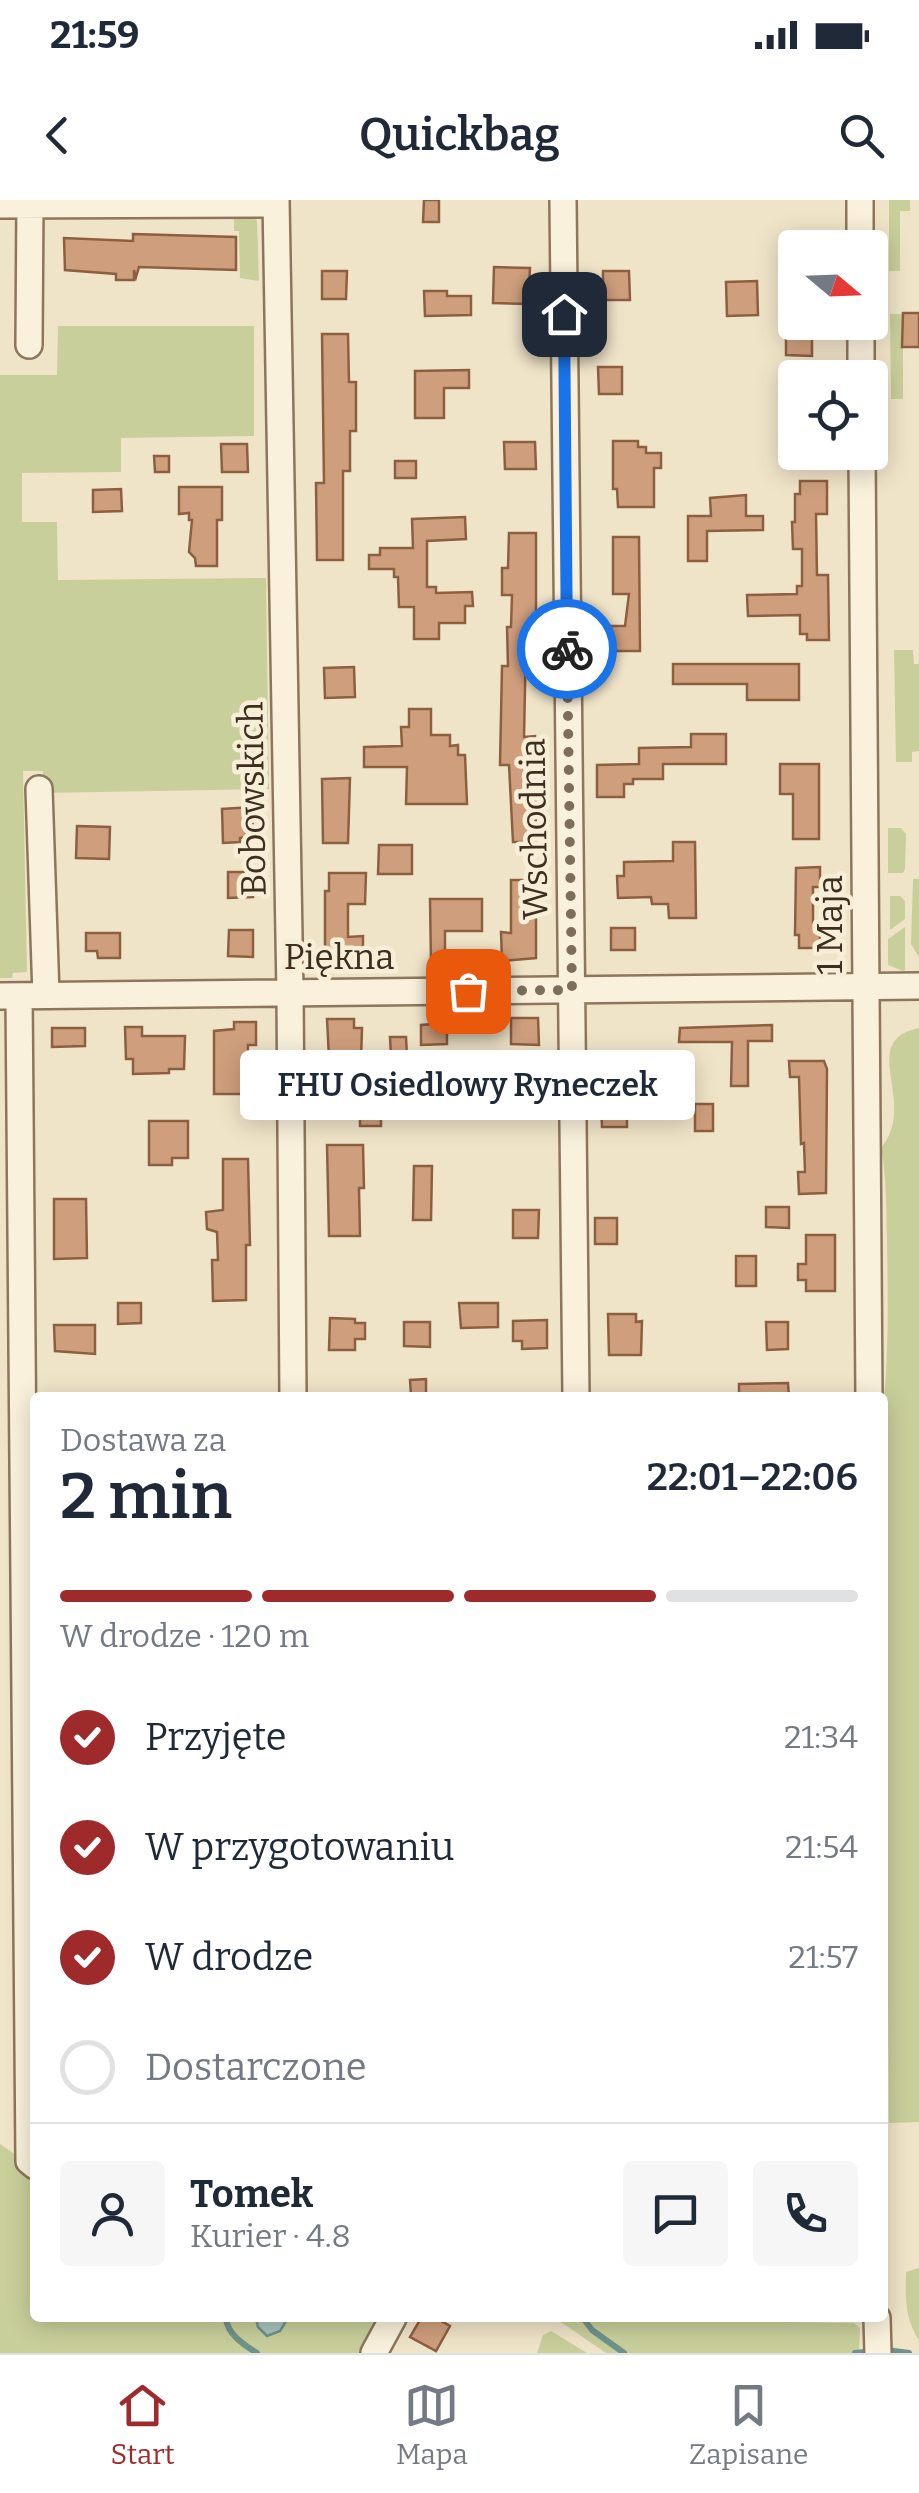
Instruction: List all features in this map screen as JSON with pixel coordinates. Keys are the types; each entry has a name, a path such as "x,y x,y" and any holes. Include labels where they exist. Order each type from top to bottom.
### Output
{"street":[{"name":"Wschodnia","path":"563,200 576,1392"},
{"path":"860,200 860,230"},
{"path":"0,205 276,202"},
{"name":"Bobowskich","path":"276,202 293,1392"},
{"path":"29,346 30,203"},
{"name":"1 Maja","path":"862,470 869,1392"},
{"path":"40,790 46,995"},
{"name":"Piękna","path":"9,996 919,986"},
{"path":"9,996 11,1372 30,2061"},
{"path":"0,1856 26,1856"},
{"path":"374,2353 391,2322"},
{"path":"878,2322 878,2353"}],"green space":[{"path":"889,200 910,200 910,211 900,211 900,271 889,271"},
{"path":"234,217 257,220 259,281 240,278 239,231 234,231"},
{"path":"890,314 903,314 903,399 891,399"},
{"path":"58,326 254,326 254,436 121,438 121,472 22,473 22,522 57,522 58,580 266,578 269,789 42,793 43,771 23,771 27,972 0,978 0,375 57,375"},
{"path":"894,650 913,650 914,664 919,664 919,751 912,752 912,762 896,762"},
{"path":"888,828 901,828 906,834 903,873 888,873"},
{"path":"913,879 919,879 919,957 911,944"},
{"path":"890,896 900,896 905,901 905,919 890,930"},
{"path":"905,927 903,971 888,965 888,939"},
{"path":"919,1028 919,2122 889,2123 888,1392 884,1392 888,1284 881,1148 891,1130 894,1112 889,1060 892,1046 901,1035"},
{"path":"0,2144 30,2165 30,2322 380,2322 363,2353 0,2353"},
{"path":"919,2268 919,2340 908,2316 906,2272"},
{"path":"561,2322 854,2323 860,2328 859,2353 606,2353"},
{"path":"551,2331 587,2353 537,2353 543,2335"}],"water":[{"path":"257,2322 286,2322 280,2331 267,2336"}],"building":[{"path":"424,200 439,200 439,222 423,222"},
{"path":"133,234 236,237 236,270 139,267 136,277 134,270 134,280 116,280 116,274 65,270 64,238 133,241"},
{"path":"494,267 530,268 528,304 493,303"},
{"path":"322,271 347,271 346,299 322,299"},
{"path":"603,271 629,271 630,300 603,300"},
{"path":"757,281 758,315 727,316 726,282"},
{"path":"424,291 471,296 471,315 425,316"},
{"path":"903,313 919,313 919,347 902,347"},
{"path":"322,334 348,334 349,382 356,382 356,431 350,431 350,471 343,471 343,560 317,560 316,483 324,483"},
{"path":"786,340 812,340 812,356 786,355"},
{"path":"598,367 622,367 622,394 599,394"},
{"path":"469,370 469,388 444,388 444,418 415,418 415,371"},
{"path":"613,441 638,441 638,447 646,447 646,453 661,453 661,468 654,468 654,507 618,507 617,489 613,489"},
{"path":"504,442 535,442 536,469 505,469"},
{"path":"221,444 247,444 248,472 222,472"},
{"path":"154,456 169,456 169,472 155,472"},
{"path":"395,461 416,461 416,478 395,478"},
{"path":"800,481 827,481 827,514 816,514 817,575 828,575 829,640 807,640 807,634 800,634 800,615 748,616 747,595 797,594 797,586 802,586 802,549 793,549 792,522"},
{"path":"179,487 222,487 217,566 196,566 189,552 192,520 189,513 179,514"},
{"path":"121,489 122,511 93,512 93,490"},
{"path":"746,495 746,516 763,516 763,530 707,531 707,561 688,561 688,516 711,516 710,498"},
{"path":"465,517 466,539 427,541 427,587 436,587 436,593 472,592 473,606 465,606 465,623 439,623 439,639 414,639 414,607 399,607 394,569 369,569 369,555 380,555 380,548 413,548 412,519"},
{"path":"509,533 536,533 536,641 526,641 524,737 535,736 536,842 513,842 509,765 500,765 502,666 508,666 507,627 511,627 512,595 502,595 502,568 508,568"},
{"path":"613,537 639,537 640,651 607,651 606,626 625,626 629,594 613,594"},
{"path":"673,664 799,664 799,700 747,700 747,684 673,684"},
{"path":"354,667 355,697 325,698 324,668"},
{"path":"409,709 431,709 431,735 450,735 450,746 458,745 458,755 465,755 467,804 406,804 407,767 364,767 364,747 402,746 401,727 409,727"},
{"path":"691,734 726,734 726,764 663,764 663,779 633,779 633,784 624,784 624,797 597,797 597,765 639,764 639,748 691,747"},
{"path":"780,764 819,764 819,839 793,839 793,794 780,794"},
{"path":"350,778 348,843 323,843 322,779"},
{"path":"252,807 253,832 246,832 240,842 223,843 222,809"},
{"path":"77,826 110,827 109,859 76,858"},
{"path":"673,842 695,842 696,918 669,918 668,904 652,904 651,897 618,898 617,876 624,876 624,862 673,861"},
{"path":"379,845 412,845 412,874 378,874"},
{"path":"820,867 820,887 813,887 813,923 820,923 820,948 799,948 799,935 795,935 796,868"},
{"path":"228,872 252,872 253,897 228,898"},
{"path":"329,873 366,873 365,904 348,904 348,937 363,936 363,955 325,956 325,891 329,891"},
{"path":"511,880 536,880 536,958 502,961 501,932 511,933"},
{"path":"430,899 482,899 482,931 445,931 445,963 431,963"},
{"path":"611,928 635,928 635,950 611,950"},
{"path":"229,930 253,930 253,957 228,956"},
{"path":"86,933 120,933 120,958 98,958 97,951 86,951"},
{"path":"432,1018 447,1018 447,1044 421,1045 421,1025 432,1024"},
{"path":"511,1018 538,1018 539,1045 511,1044"},
{"path":"327,1019 354,1019 354,1028 362,1028 360,1093 326,1093 326,1077 330,1077"},
{"path":"234,1022 256,1022 256,1045 248,1045 247,1094 214,1094 214,1031 234,1029"},
{"path":"772,1025 772,1041 748,1041 748,1086 731,1086 732,1042 679,1042 680,1028"},
{"path":"125,1027 142,1027 142,1036 185,1036 184,1069 133,1074 133,1059 126,1059"},
{"path":"52,1028 85,1028 85,1046 52,1047"},
{"path":"390,1037 406,1037 407,1056 391,1057"},
{"path":"789,1061 824,1061 827,1069 826,1193 799,1194 798,1172 805,1172 804,1143 801,1144 799,1077 790,1077"},
{"path":"610,1067 641,1067 642,1117 627,1117 627,1127 602,1127 601,1105 610,1104"},
{"path":"695,1104 713,1104 713,1131 695,1131"},
{"path":"360,1109 381,1109 381,1126 360,1126"},
{"path":"149,1121 188,1121 188,1158 172,1158 172,1165 149,1165"},
{"path":"327,1145 363,1145 360,1236 329,1236"},
{"path":"223,1159 248,1159 250,1245 246,1245 246,1300 213,1301 212,1260 218,1260 217,1232 207,1229 206,1212 223,1210"},
{"path":"414,1166 432,1166 431,1220 413,1220"},
{"path":"54,1199 86,1199 87,1258 54,1259"},
{"path":"766,1207 789,1207 789,1228 766,1227"},
{"path":"513,1210 539,1210 538,1238 513,1238"},
{"path":"595,1218 617,1218 617,1244 595,1244"},
{"path":"806,1235 835,1235 835,1291 806,1291 806,1280 798,1280 798,1264 806,1264"},
{"path":"736,1256 756,1256 756,1286 736,1286"},
{"path":"118,1303 141,1303 141,1323 118,1324"},
{"path":"459,1303 498,1303 498,1327 461,1328"},
{"path":"608,1314 636,1314 636,1322 642,1321 641,1355 609,1355"},
{"path":"330,1318 365,1323 365,1339 355,1339 355,1350 329,1350"},
{"path":"547,1320 547,1348 522,1349 522,1341 513,1341 513,1321"},
{"path":"404,1322 430,1322 430,1347 404,1346"},
{"path":"766,1322 788,1322 788,1349 767,1350"},
{"path":"54,1325 95,1325 95,1354 55,1351"},
{"path":"426,1379 426,1392 411,1392 410,1380"},
{"path":"788,1383 789,1392 739,1392 739,1384"},
{"path":"419,2322 443,2322 450,2326 436,2351 410,2337"}],"waterway":[{"path":"227,2322 233,2334 257,2353"},
{"path":"586,2322 624,2353"},
{"path":"886,2350 909,2353"},
{"path":"855,2353 874,2351"}],"way so far":[{"path":"468,991 572,990 567,649"}],"place":[{"name":"FHU Osiedlowy Ryneczek","path":"468,991"}],"route":[{"path":"564,314 567,649"}]}
